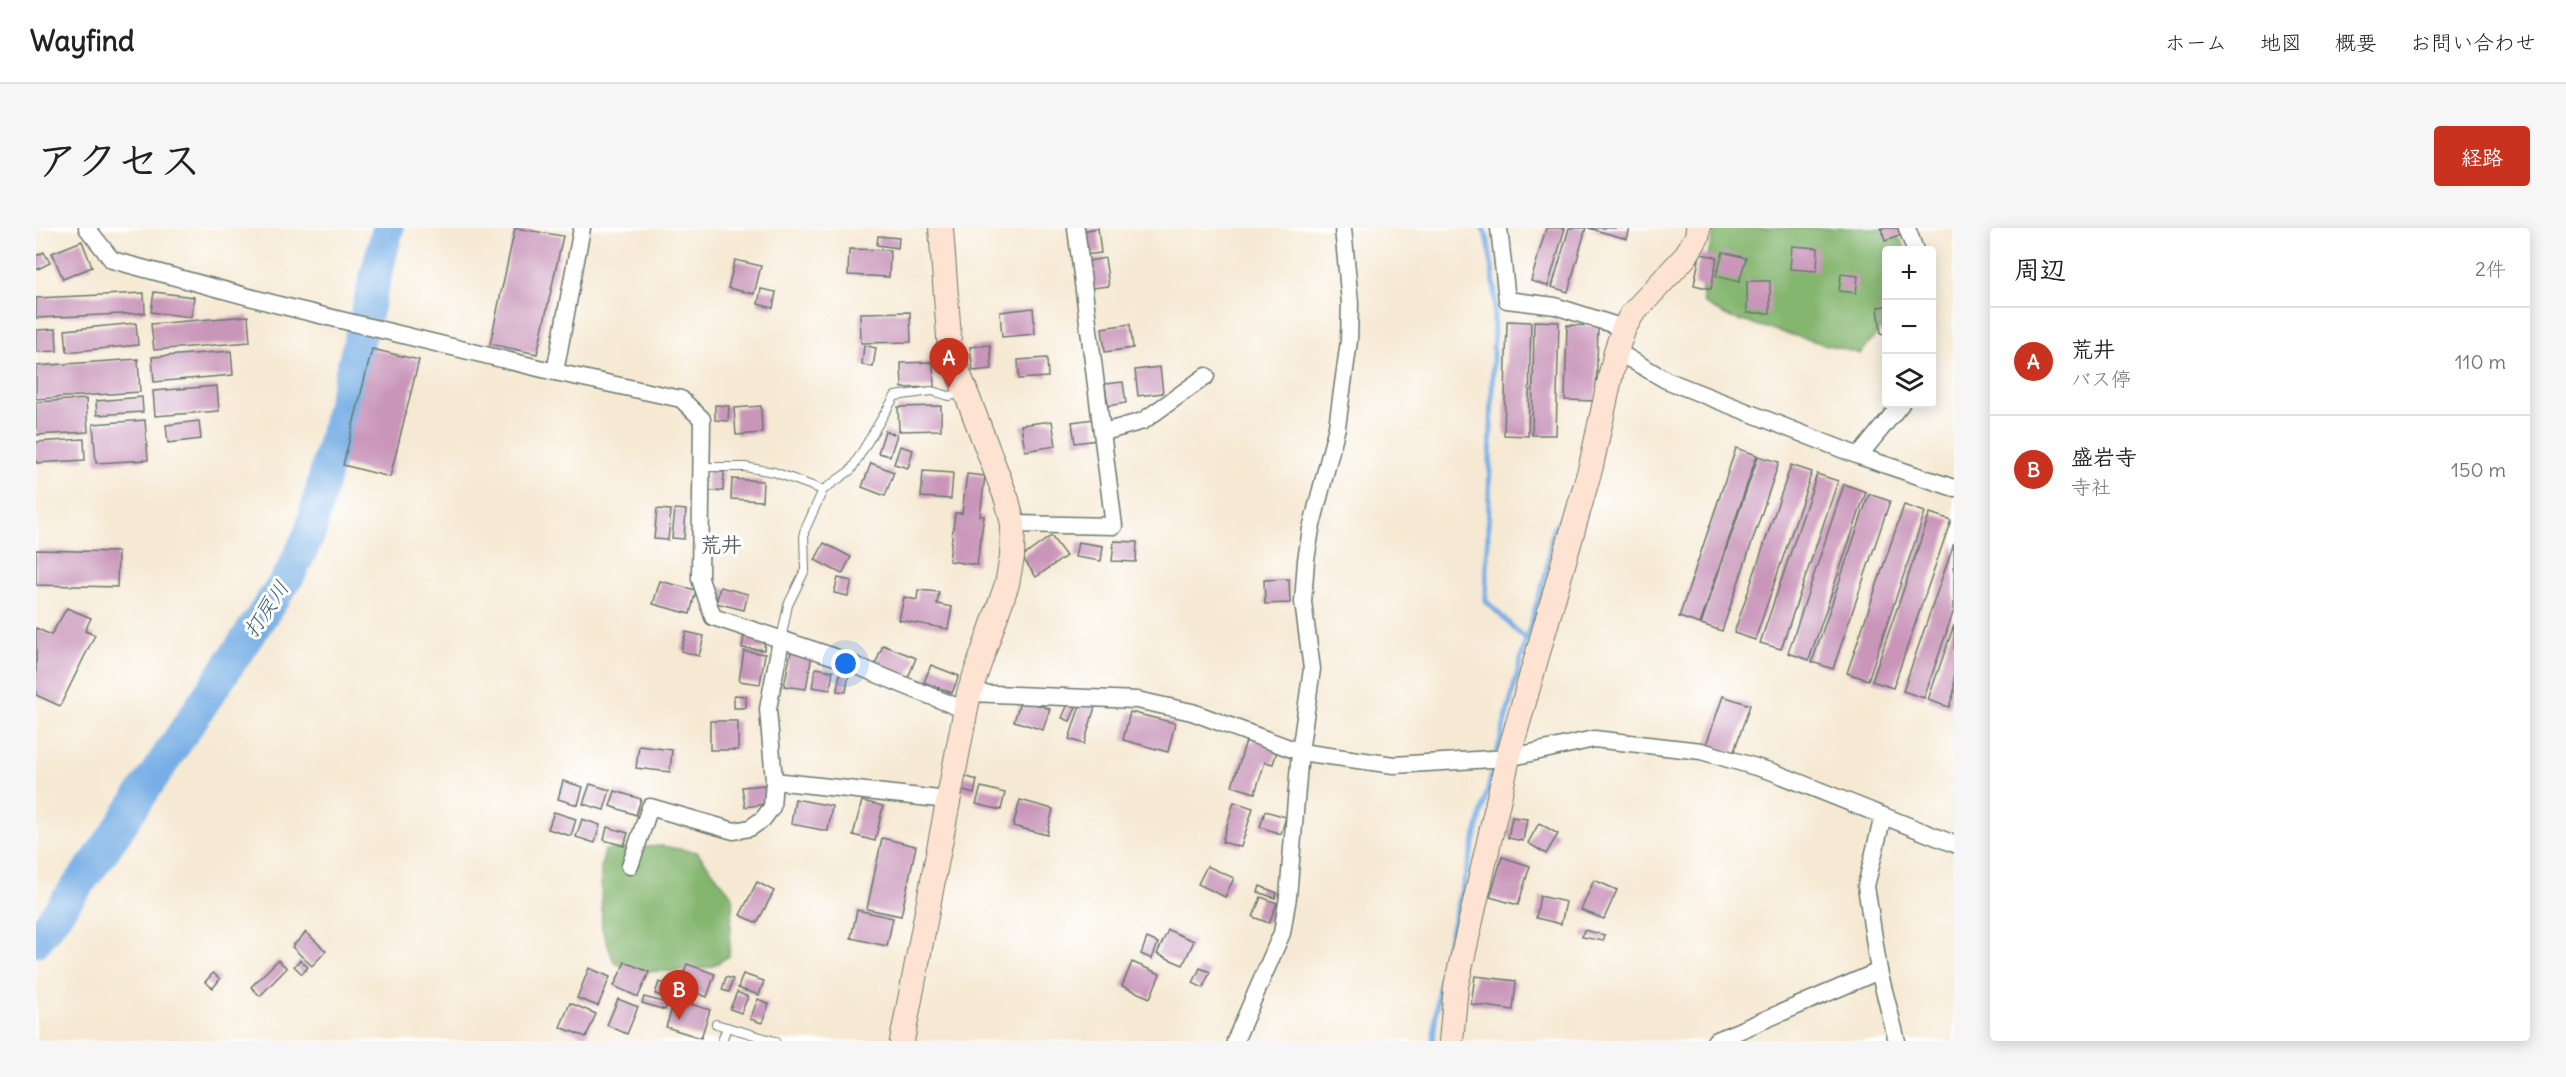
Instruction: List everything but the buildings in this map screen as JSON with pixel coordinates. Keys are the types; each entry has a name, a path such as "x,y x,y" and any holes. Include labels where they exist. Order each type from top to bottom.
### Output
{"street":[{"path":"87,228 112,260 365,326 555,372 681,399 702,419 700,579 713,617 781,640 967,701 1137,700 1192,712 1300,752 1394,765 1508,758 1594,739 1701,751 1773,772 1954,844"},
{"path":"555,372 582,228"},
{"path":"1012,524 1114,526 1104,432 1076,228"},
{"path":"1235,1041 1282,933 1288,897 1300,752 1312,669 1304,602 1306,560 1311,529 1337,427 1349,340 1350,303 1343,228"},
{"path":"1499,228 1507,300 1555,306 1624,328"},
{"path":"1450,1041 1456,986 1508,758 1591,466 1616,351 1632,314 1685,257 1697,237 1698,228"},
{"path":"1907,228 1914,246"},
{"path":"902,1041 967,701 1006,584 1012,557 1012,524 1007,500 950,351 946,231"},
{"path":"1616,351 1666,380 1859,456 1954,488"},
{"path":"1104,432 1143,421 1206,376"},
{"path":"1859,456 1898,408"},
{"path":"630,866 650,807 734,831 750,828 763,819 772,807 774,781 768,709 781,640"},
{"path":"774,781 948,800"},
{"path":"1883,816 1866,886 1879,971 1896,1041"},
{"path":"1715,1041 1879,971"}],"lane":[{"path":"781,640 788,605 805,570 804,532 823,490 851,470 895,396 932,391 949,396 966,393"},
{"path":"702,467 745,467 774,472 823,490"},
{"path":"716,1024 775,1041"},
{"path":"722,1041 727,1027"}],"green space":[{"path":"1715,228 1878,228 1900,239 1904,246 1882,246 1882,323 1877,334 1860,354 1731,318 1704,304 1701,283"},
{"path":"661,846 697,852 733,897 729,956 711,967 681,971 633,972 614,962 602,928 601,868 605,850"}],"waterway":[{"name":"打戻川","path":"36,941 102,853 290,574 310,533 388,228"},
{"path":"1483,228 1488,240 1495,290 1486,601 1526,640"},
{"path":"1433,1041 1438,992 1448,944 1526,640 1546,573 1553,529 1563,517 1570,497"}],"place":[{"name":"荒井","path":"949,388"},
{"name":"盛岩寺","path":"679,1020"}],"district":[{"name":"荒井","path":"721,544"}]}
